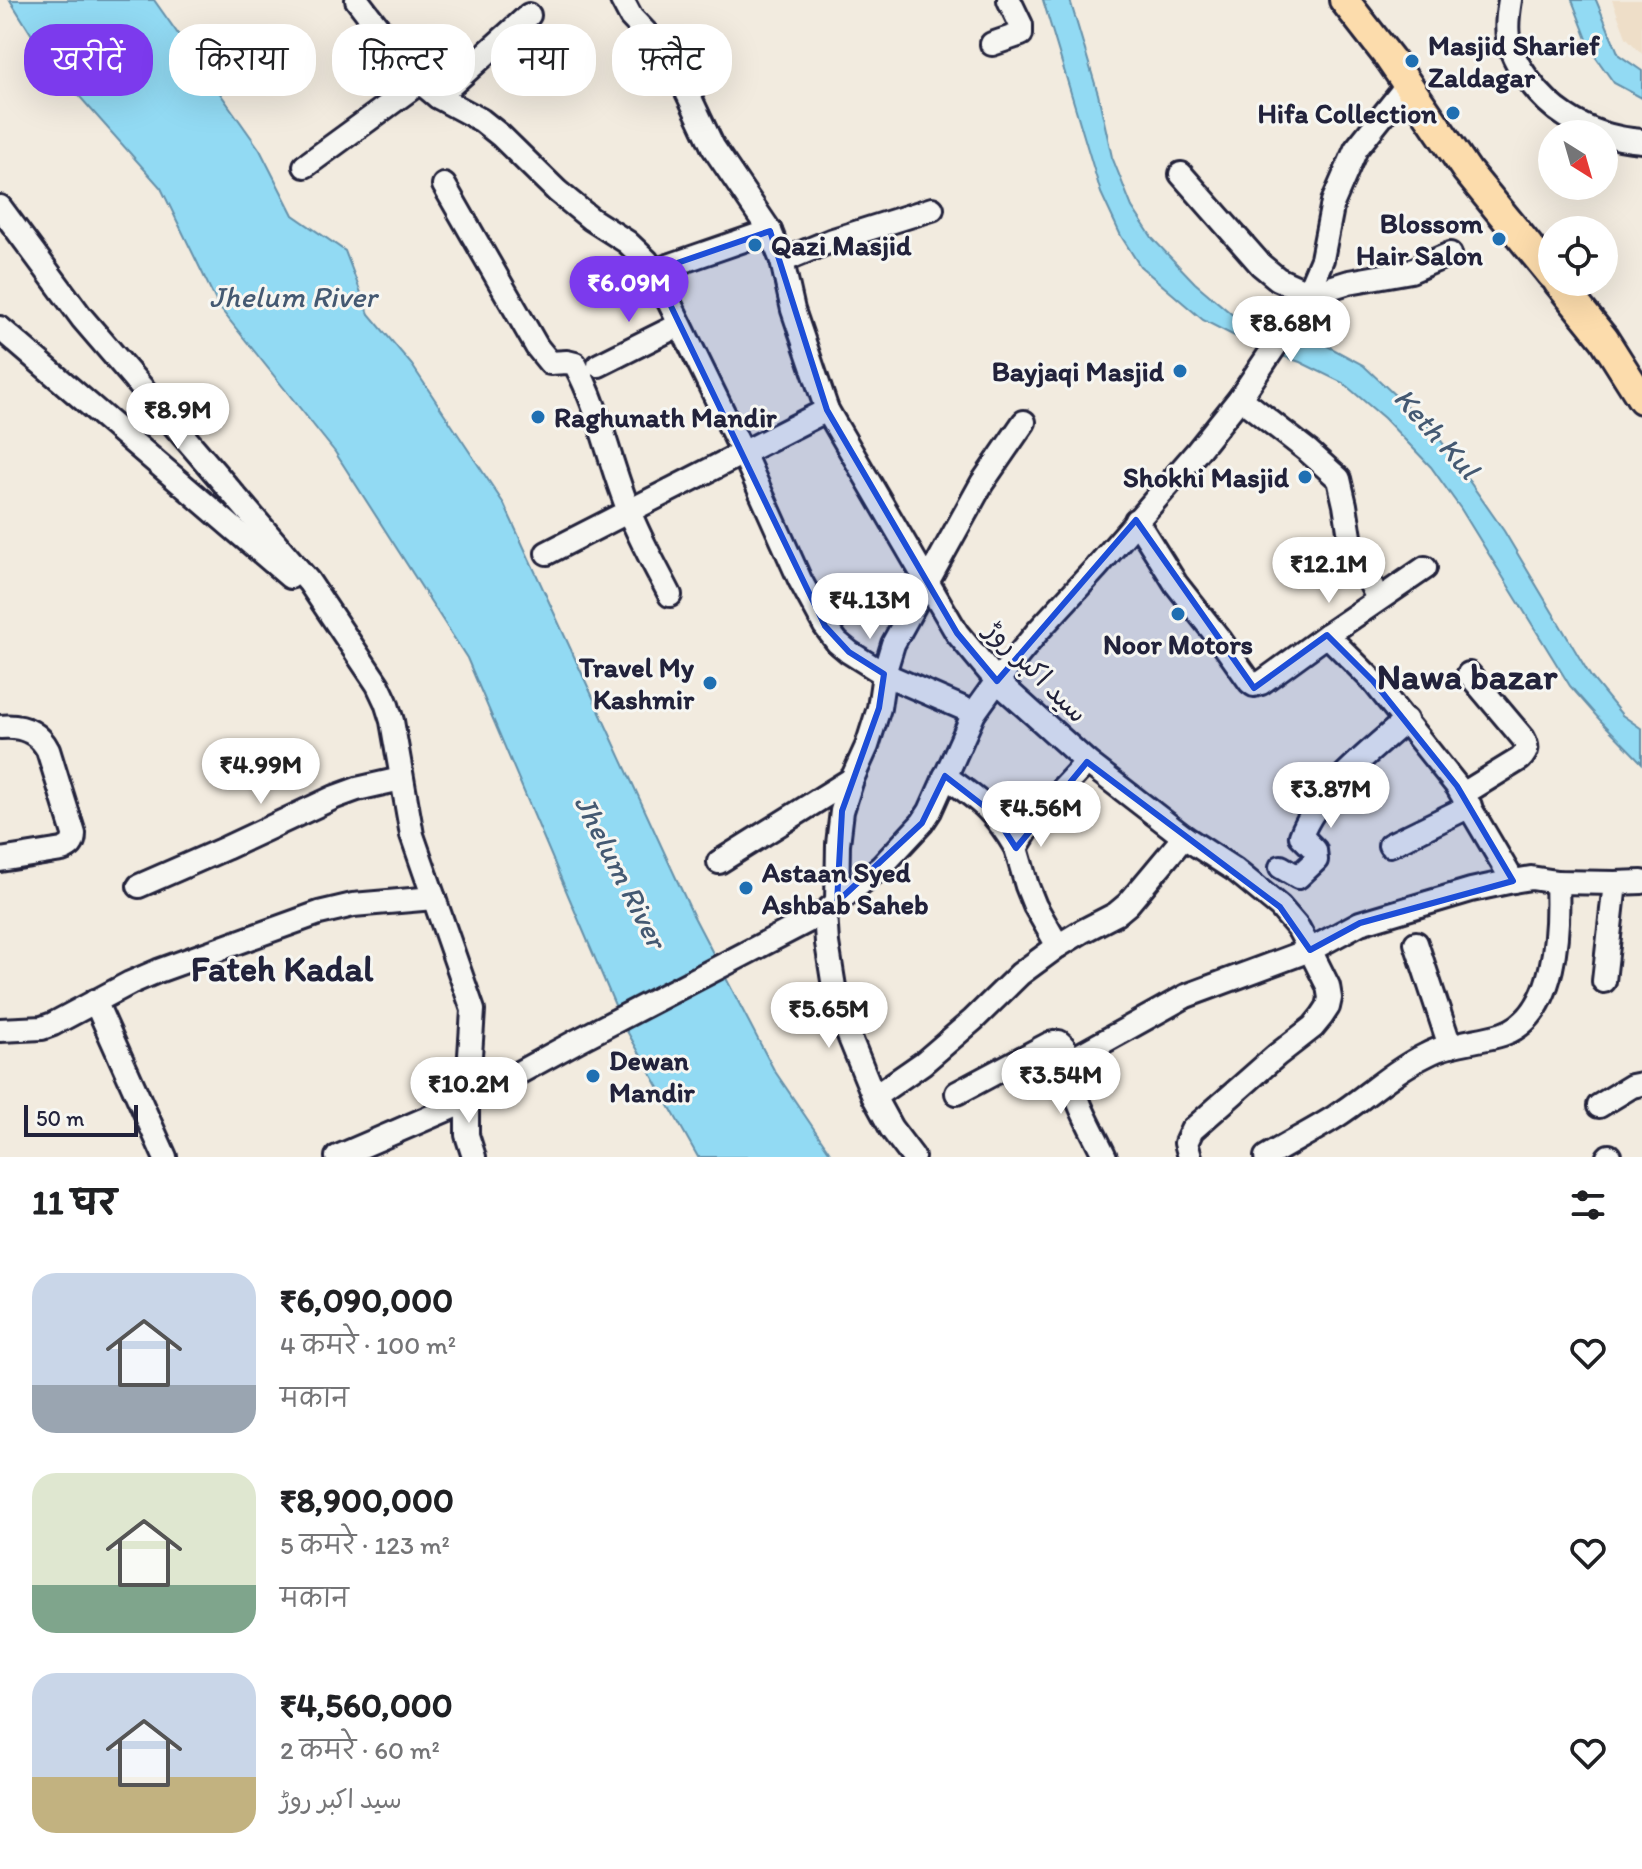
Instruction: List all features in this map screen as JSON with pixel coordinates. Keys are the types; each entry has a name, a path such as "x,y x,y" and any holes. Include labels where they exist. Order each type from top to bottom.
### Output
{"main road":[{"path":"1344,0 1408,84 1467,171 1538,258"},
{"path":"1569,296 1604,339 1642,399"}],"street":[{"path":"357,0 375,24"},
{"name":"سید اکبر روڑ","path":"622,0 631,17 665,53 679,75 713,147 770,231 827,410 957,633 997,681 1087,762 1184,837 1235,870 1280,907 1298,928 1328,986 1328,1007 1313,1027 1192,1130 1186,1143 1189,1154"},
{"path":"992,44 1021,34 1021,25 1009,0"},
{"path":"1510,0 1506,26 1508,41 1526,76 1541,95 1564,116 1591,129 1616,138 1642,141"},
{"path":"529,15 438,97 481,120 557,191 591,219 627,242 647,261 743,453 800,580 837,642 884,674 974,713"},
{"path":"337,1157 467,1101 749,951 831,907 881,867 930,811 974,713 997,681 1196,453 1245,391 1302,306 1322,259 1333,202 1356,149 1408,84"},
{"path":"305,166 401,96"},
{"path":"1181,174 1261,265 1278,279 1307,292 1411,271 1450,254"},
{"path":"444,185 543,356 550,363 575,364 593,402 629,511 670,595"},
{"path":"0,207 82,318 309,582 378,685 395,736 412,835 473,1010 467,1135 474,1157"},
{"path":"782,261 833,240 932,209"},
{"path":"654,271 770,231"},
{"path":"599,365 679,325"},
{"path":"0,328 327,609"},
{"path":"1245,391 1339,479 1351,543 1378,599"},
{"path":"547,553 827,410"},
{"path":"913,1157 891,1128 874,1097 837,1006 827,943 842,811 879,708 893,644 982,483 1024,422"},
{"path":"1136,520 1176,584 1254,685 1425,568"},
{"path":"1327,635 1406,720 1466,800 1513,881"},
{"path":"1390,845 1466,800 1520,759 1527,750 1523,738 1469,674"},
{"path":"1281,867 1298,877 1316,860 1315,850 1301,836 1319,806 1339,781 1406,720"},
{"path":"0,727 21,728 43,739 74,841 62,850 0,860"},
{"path":"1016,848 1034,819 1087,762"},
{"path":"945,776 994,814 1016,848 1035,906 1058,946"},
{"path":"139,886 335,797 401,779"},
{"path":"719,862 852,779"},
{"path":"874,1097 923,1063 1020,974 1058,946 1116,914 1128,904 1184,837"},
{"path":"1069,1061 1186,996 1310,950 1360,923 1471,890 1531,878 1557,882 1642,882"},
{"path":"1266,1157 1335,1117 1428,1053 1502,1034 1516,1028 1531,1014 1552,969 1557,882"},
{"path":"1604,981 1615,883"},
{"path":"0,1030 42,1028 53,1024 158,971 319,913 353,905 434,898"},
{"path":"1416,943 1450,1046"},
{"path":"95,1001 165,1157"},
{"path":"957,1093 1059,1042 1069,1061 1077,1097 1105,1157"},
{"path":"1599,1106 1632,1086 1642,1084"}],"highlighted area":[{"path":"770,231 827,410 957,633 997,681 1136,520 1254,688 1327,635 1373,681 1457,786 1513,881 1360,923 1310,950 1280,907 1087,762 1016,848 994,814 945,776 922,823 837,902 842,811 879,708 884,674 849,652 825,626 654,271"}],"shaded area":[{"path":"1612,0 1642,0 1642,54 1626,37"}],"water":[{"name":"Jhelum River","path":"10,0 154,0 171,24 169,96 222,96 260,150 293,215 345,251 369,314 412,365 504,504 693,915 774,1070 833,1157 698,1157 623,1024 467,658 335,452 219,307 161,188 79,96 153,96 153,24 25,24"},
{"name":"Keth Kul","path":"1043,0 1070,0 1098,94 1112,157 1132,207 1153,239 1195,283 1234,316 1320,342 1363,365 1437,435 1504,531 1591,677 1622,715 1642,729 1642,763 1570,686 1461,509 1431,467 1384,418 1343,383 1300,362 1256,347 1203,320 1140,266 1121,236 1101,193"},
{"path":"1572,0 1596,0 1619,55 1642,71 1642,98 1614,83 1592,52"}],"place":[{"name":"Masjid Sharief Zaldagar","path":"1412,61"},
{"name":"Hifa Collection","path":"1453,113"},
{"name":"Blossom Hair Salon","path":"1499,239"},
{"name":"Qazi Masjid","path":"755,245"},
{"name":"Bayjaqi Masjid","path":"1180,371"},
{"name":"Raghunath Mandir","path":"538,417"},
{"name":"Shokhi Masjid","path":"1305,477"},
{"name":"Noor Motors","path":"1178,614"},
{"name":"Travel My Kashmir","path":"710,683"},
{"name":"Astaan Syed Ashbab Saheb","path":"746,888"},
{"name":"Dewan Mandir","path":"593,1076"}],"district":[{"name":"Nawa bazar","path":"1467,676"},
{"name":"Fateh Kadal","path":"282,968"}]}
